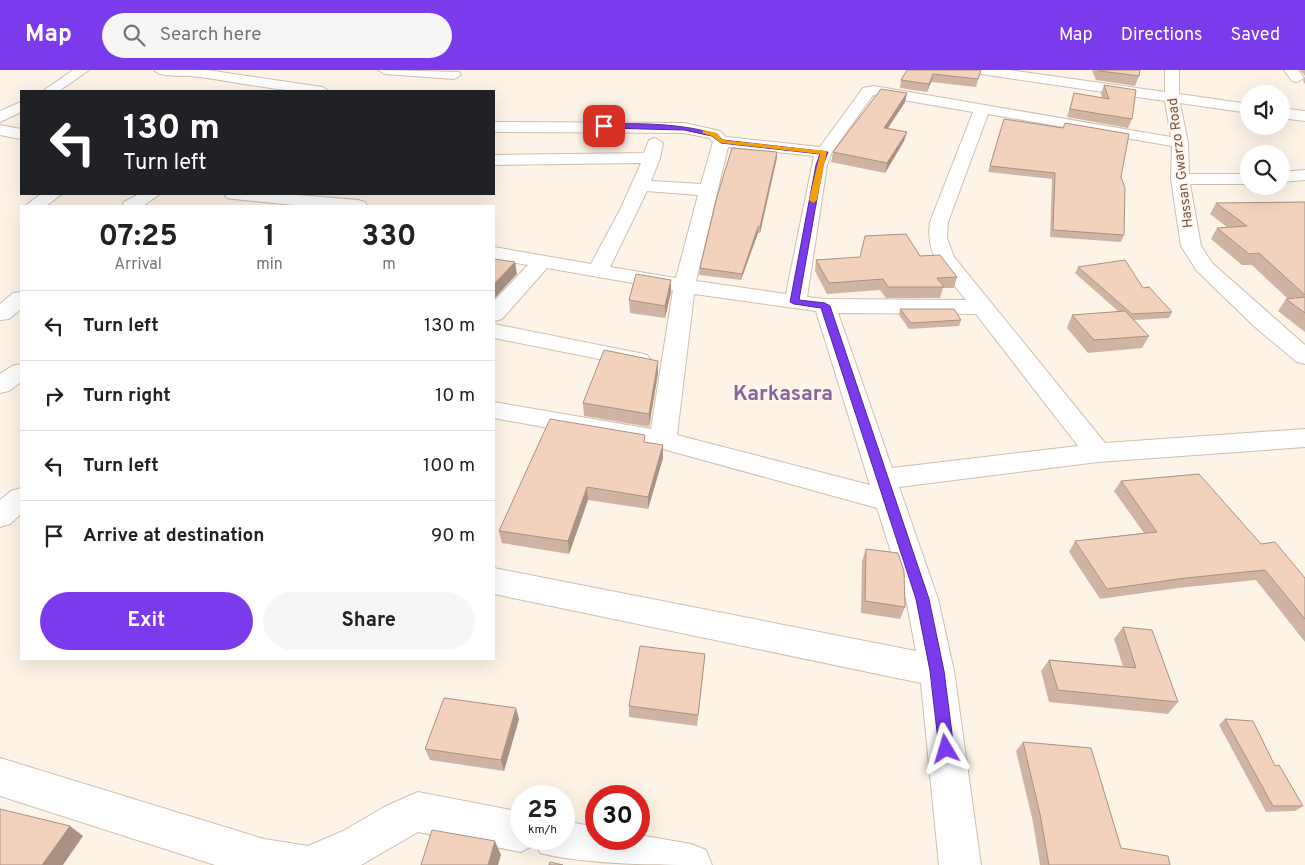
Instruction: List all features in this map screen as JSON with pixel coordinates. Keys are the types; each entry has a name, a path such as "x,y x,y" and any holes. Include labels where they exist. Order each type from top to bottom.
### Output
{"street":[{"path":"52,90 82,70"},
{"path":"161,70 194,71 240,81 314,90"},
{"path":"385,70 455,72"},
{"path":"981,70 1240,108"},
{"name":"Hassan Gwarzo Road","path":"1172,70 1172,98 1180,143 1180,178 1191,246 1204,267 1263,322 1305,357"},
{"path":"442,90 455,72"},
{"path":"280,86 301,74"},
{"path":"794,302 819,165 824,152 868,91 1180,143"},
{"path":"0,117 20,107"},
{"path":"982,109 939,222 937,238 944,258 1098,453"},
{"path":"1290,114 1305,116"},
{"path":"495,127 658,126 714,134 721,141 824,152"},
{"path":"598,271 652,158 658,126"},
{"path":"664,440 684,286 721,141"},
{"path":"495,160 652,158"},
{"path":"1290,176 1305,175"},
{"path":"1180,178 1240,179"},
{"path":"640,185 709,190"},
{"path":"36,205 51,195"},
{"path":"133,205 149,195"},
{"path":"243,195 348,205"},
{"path":"363,205 372,195"},
{"path":"495,253 684,286 825,306 983,307"},
{"path":"495,313 543,262"},
{"path":"7,315 20,299"},
{"path":"825,306 922,599 937,671 960,865"},
{"path":"495,331 673,366"},
{"path":"0,385 20,372"},
{"path":"495,410 664,440 886,490 1098,453 1305,438"},
{"path":"0,516 20,499"},
{"path":"495,581 937,671"},
{"path":"0,777 264,860 332,855 403,817 418,812 510,830"},
{"path":"575,844 647,861 691,865"}],"building":[{"path":"907,70 981,70 978,79 933,74 929,84 901,80"},
{"path":"1099,70 1140,70 1139,76"},
{"path":"1104,85 1136,90 1132,119 1070,109 1074,93 1109,99"},
{"path":"881,89 907,93 884,128 907,132 887,163 833,152"},
{"path":"1004,119 1063,128 1065,123 1129,134 1121,177 1125,188 1124,235 1053,230 1055,173 990,166"},
{"path":"732,148 777,152 760,227 758,227 742,274 700,268 717,197"},
{"path":"1305,202 1305,295 1259,253 1249,254 1217,228 1247,226 1216,203"},
{"path":"906,234 920,256 940,255 957,277 937,278 944,287 888,287 883,279 829,283 816,260 860,257 865,236"},
{"path":"495,259 515,262 495,283"},
{"path":"1125,260 1143,288 1149,287 1172,312 1132,314 1078,267"},
{"path":"636,274 671,280 665,306 629,300"},
{"path":"1305,297 1305,313 1286,299"},
{"path":"900,309 954,309 961,320 911,323"},
{"path":"1125,311 1149,336 1094,340 1072,315"},
{"path":"604,350 658,361 649,414 583,403"},
{"path":"550,419 645,435 644,442 663,445 648,497 587,487 568,541 499,531"},
{"path":"1199,474 1261,544 1275,542 1305,578 1305,619 1265,570 1107,589 1075,541 1157,532 1121,481"},
{"path":"866,549 898,553 904,571 905,607 865,601"},
{"path":"1123,627 1152,630 1178,702 1058,690 1049,660 1136,668"},
{"path":"640,646 705,654 698,715 629,706"},
{"path":"444,698 516,708 501,760 425,749"},
{"path":"1225,719 1253,721 1275,766 1279,765 1303,806 1273,806"},
{"path":"1023,742 1091,748 1121,848 1168,856 1170,865 1049,865 1040,814"},
{"path":"0,809 70,826 42,865 0,865"},
{"path":"432,830 495,841 488,865 421,865"},
{"path":"550,862 563,865 549,865"}],"slow traffic":[{"path":"704,132 714,134 721,141 824,152 819,165 813,200"}],"district":[{"name":"Karkasara","path":"783,394"}],"route":[{"path":"604,126 684,128 714,134 721,141 824,152 819,165 794,302 825,306 922,599 937,671 946,749"}]}
